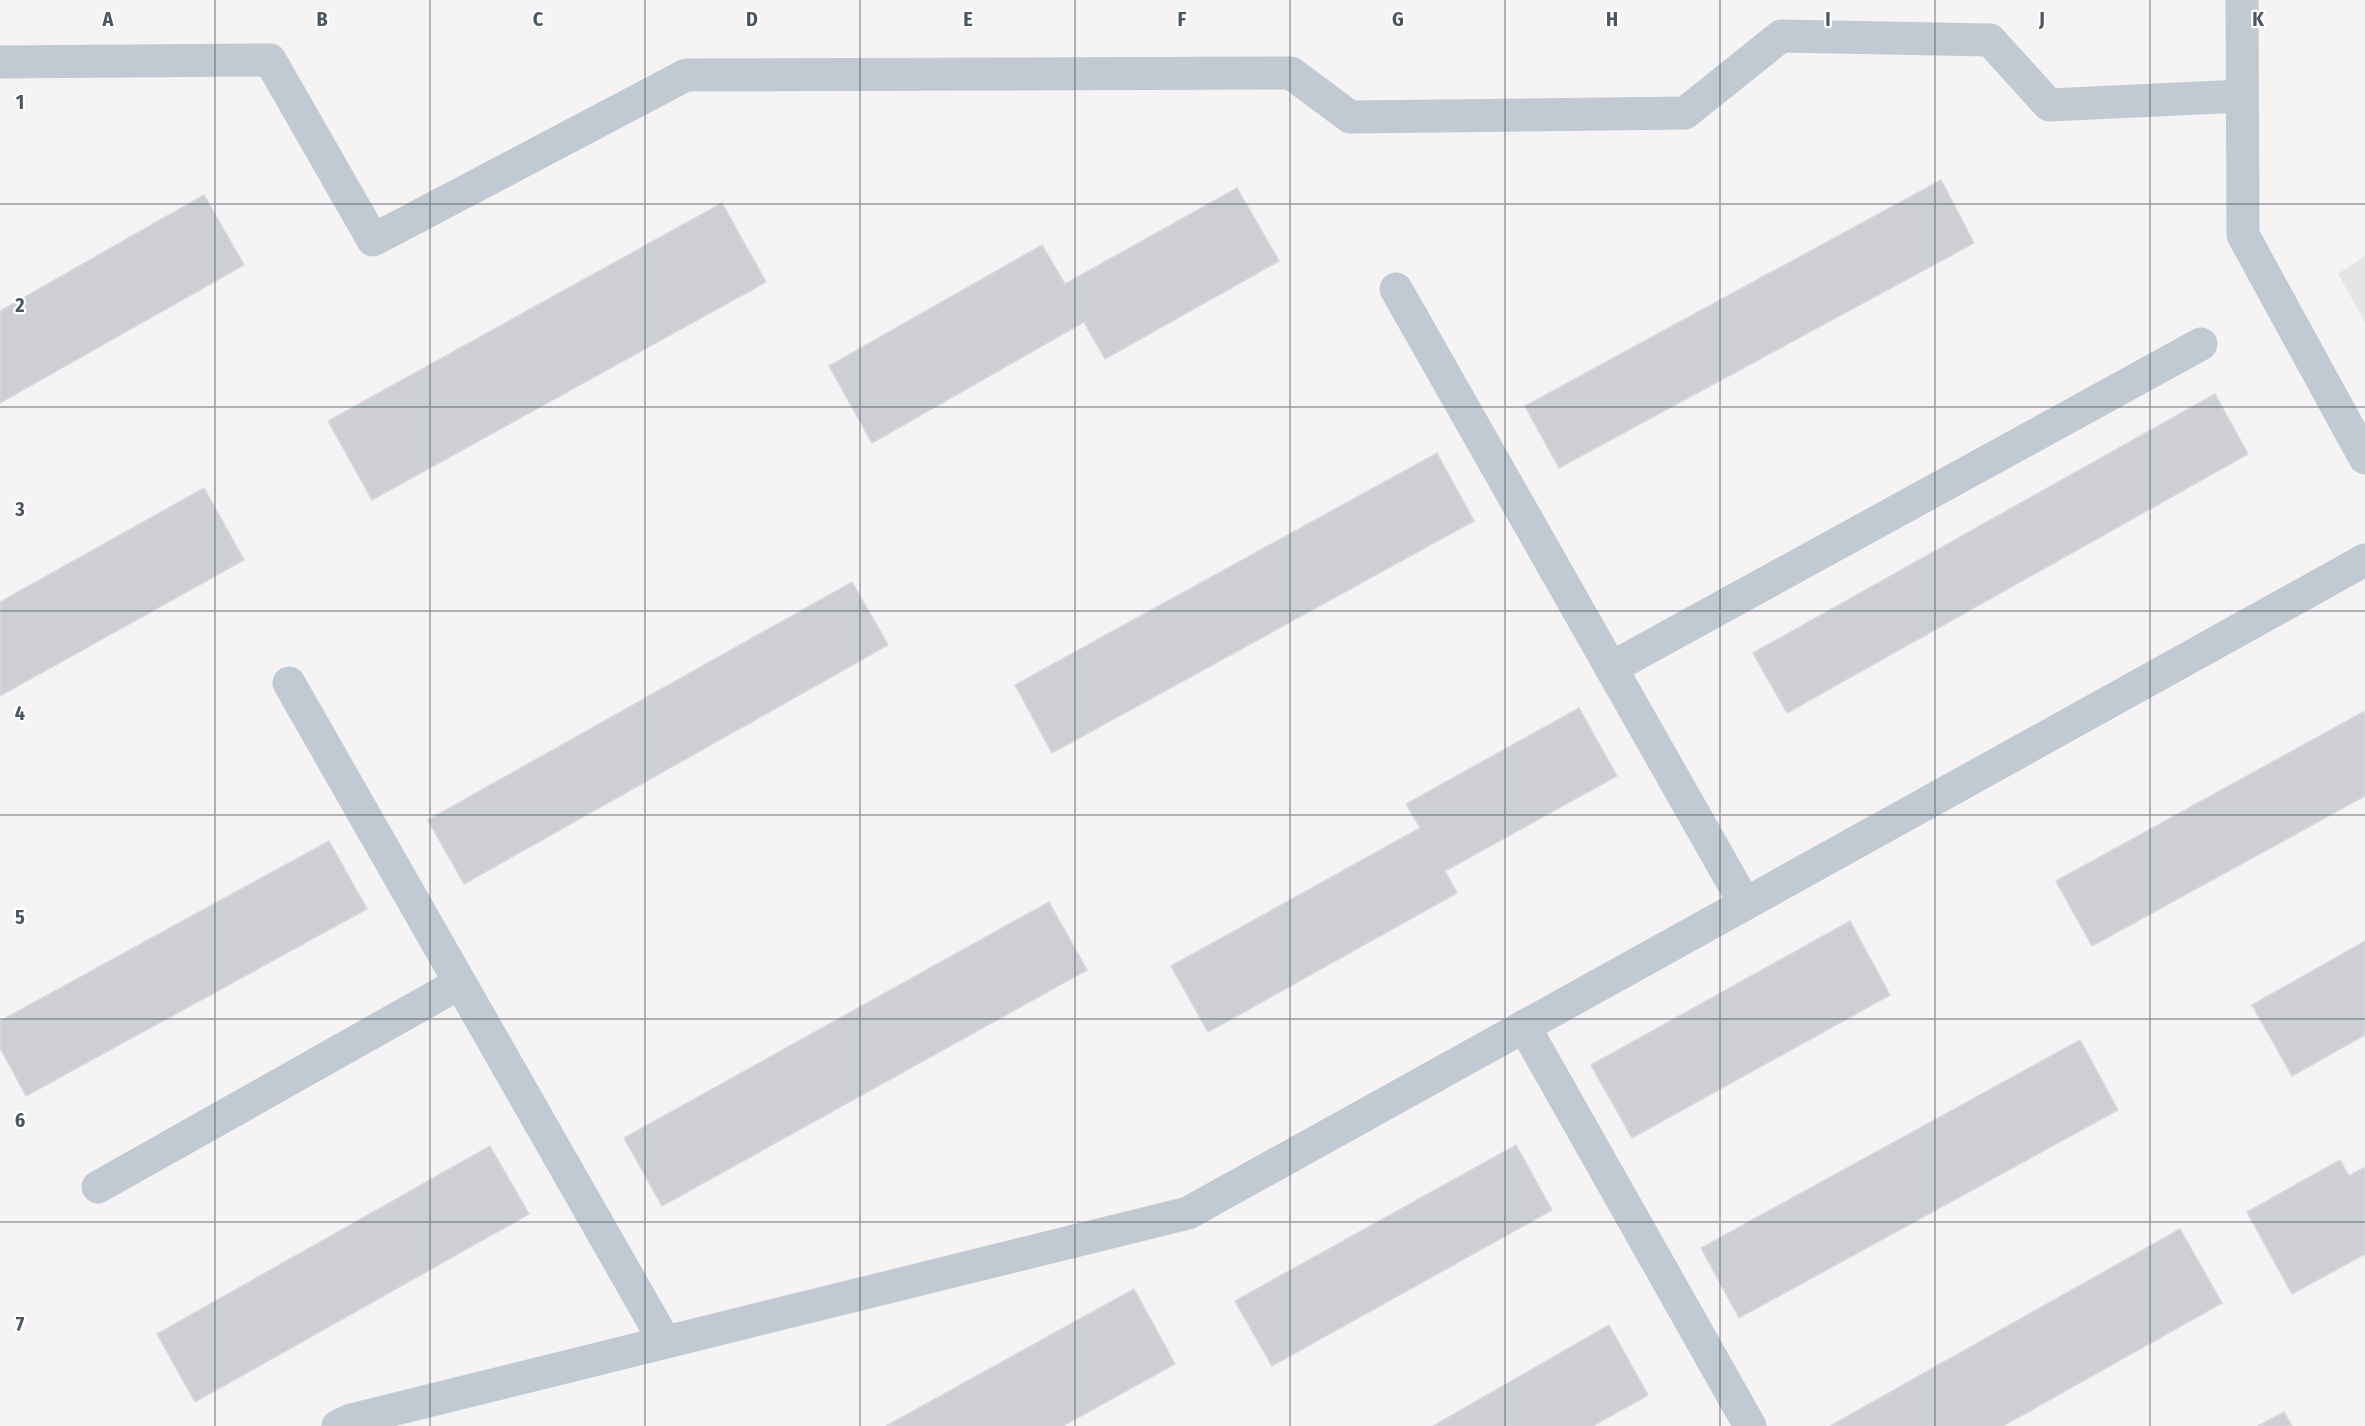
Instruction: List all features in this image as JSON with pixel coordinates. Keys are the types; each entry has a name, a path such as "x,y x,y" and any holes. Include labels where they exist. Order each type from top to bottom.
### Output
{"street":[{"path":"2242,0 2243,235 2365,458"},
{"path":"0,62 270,60 373,240 686,75 1291,73 1350,117 1685,113 1781,36 1793,36 1990,40 2049,105 2242,96"},
{"path":"1396,289 1745,904"},
{"path":"1611,668 2201,344"},
{"path":"338,1426 351,1420 1188,1213 2365,560"},
{"path":"289,683 665,1342"},
{"path":"98,1187 460,983"},
{"path":"1524,1026 1750,1426"}],"shaded area":[{"path":"2365,256 2365,322 2338,274"}],"building":[{"path":"1941,180 1974,243 1559,468 1525,406"},
{"path":"1237,188 1279,261 1105,359 1084,322 872,443 829,366 1042,245 1065,284"},
{"path":"204,195 244,265 0,403 0,311"},
{"path":"722,203 766,282 372,500 328,421"},
{"path":"2215,394 2248,454 1787,713 1753,653"},
{"path":"1437,453 1474,521 1052,753 1015,685"},
{"path":"204,488 244,560 0,696 0,602"},
{"path":"852,582 888,645 464,884 428,820"},
{"path":"1579,708 1617,776 1445,871 1457,893 1208,1032 1171,966 1420,828 1406,804"},
{"path":"2365,711 2365,796 2092,946 2056,881"},
{"path":"329,841 367,909 26,1096 0,1048 0,1021"},
{"path":"1049,902 1087,970 662,1206 624,1138"},
{"path":"1850,921 1890,995 1632,1138 1591,1065"},
{"path":"2365,941 2365,1035 2292,1076 2252,1005"},
{"path":"2080,1040 2118,1110 1739,1318 1701,1248"},
{"path":"1516,1145 1552,1210 1272,1366 1235,1301"},
{"path":"490,1146 529,1214 195,1402 157,1334"},
{"path":"2340,1160 2349,1176 2365,1167 2365,1254 2292,1294 2247,1212"},
{"path":"2180,1229 2222,1303 2003,1426 1830,1426"},
{"path":"1134,1289 1175,1364 1063,1426 886,1426"},
{"path":"1609,1325 1648,1395 1593,1426 1433,1426"},
{"path":"2284,1412 2292,1426 2258,1426"}]}
